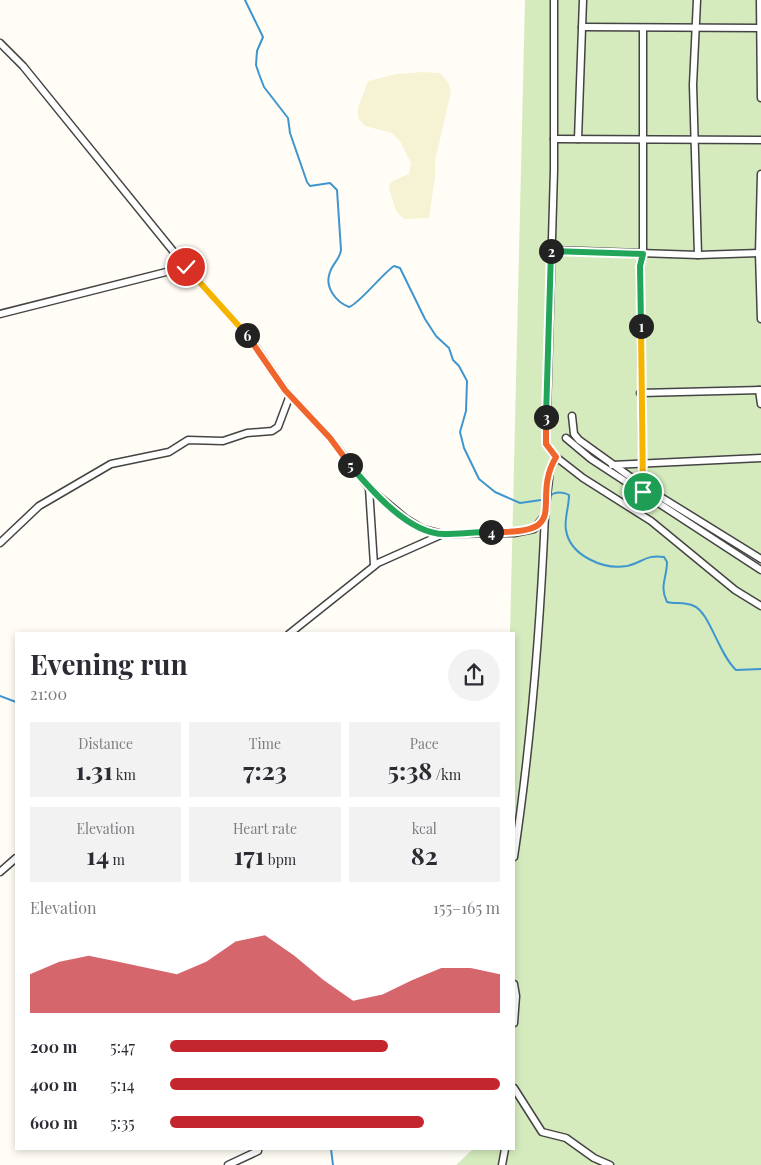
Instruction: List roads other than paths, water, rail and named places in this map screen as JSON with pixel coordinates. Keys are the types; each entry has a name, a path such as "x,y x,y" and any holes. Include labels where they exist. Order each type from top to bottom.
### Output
{"street":[{"path":"554,0 554,139 545,441 547,447 556,457 583,478 651,521 735,590 761,606"},
{"path":"578,139 583,0"},
{"path":"697,0 694,29 693,85 698,255"},
{"path":"760,0 761,98"},
{"path":"582,27 760,28"},
{"path":"643,28 643,254 640,266 640,393 643,489"},
{"path":"0,43 23,66 186,267 249,338 290,395 330,438 369,488 404,518 423,529 443,534 528,531 534,529 545,515"},
{"path":"554,139 761,140"},
{"path":"761,174 759,253 761,319"},
{"path":"551,250 698,255 759,253"},
{"path":"0,314 186,267"},
{"path":"640,393 760,390 761,404"},
{"path":"0,543 39,506 111,464 169,452 188,440 223,441 247,433 275,430 290,395"},
{"path":"572,416 574,434 579,440 643,489 761,570"},
{"path":"566,438 591,460 761,558"},
{"path":"515,849 533,714 544,561 545,515 550,470 556,457"},
{"path":"612,465 642,462 761,458"},
{"path":"369,488 374,565"},
{"path":"291,632 374,565 443,534"},
{"path":"0,872 15,859"},
{"path":"515,990 515,1010"},
{"path":"515,1090 542,1132 566,1138 594,1158 610,1165"},
{"path":"502,1165 505,1150"},
{"path":"228,1165 258,1151"}],"waterway":[{"path":"245,0 263,37 257,51 256,65 259,74 264,87 288,118 290,133 307,182 310,186 330,183 337,190 341,250 331,269 329,278 332,293 340,302 349,307 359,300 394,266 400,268 425,319 436,336 449,348 453,360 459,366 467,381 466,411 460,432 464,448 479,479 495,492 520,503 541,500"},
{"path":"550,496 560,492 569,495 566,530 569,539 581,554 599,563 618,567 632,565 653,557 664,557 667,562 667,568 663,587 667,602 691,605 700,610 710,625 724,654 736,670 761,669"},
{"path":"0,696 15,702"},
{"path":"331,1150 333,1165"}]}
